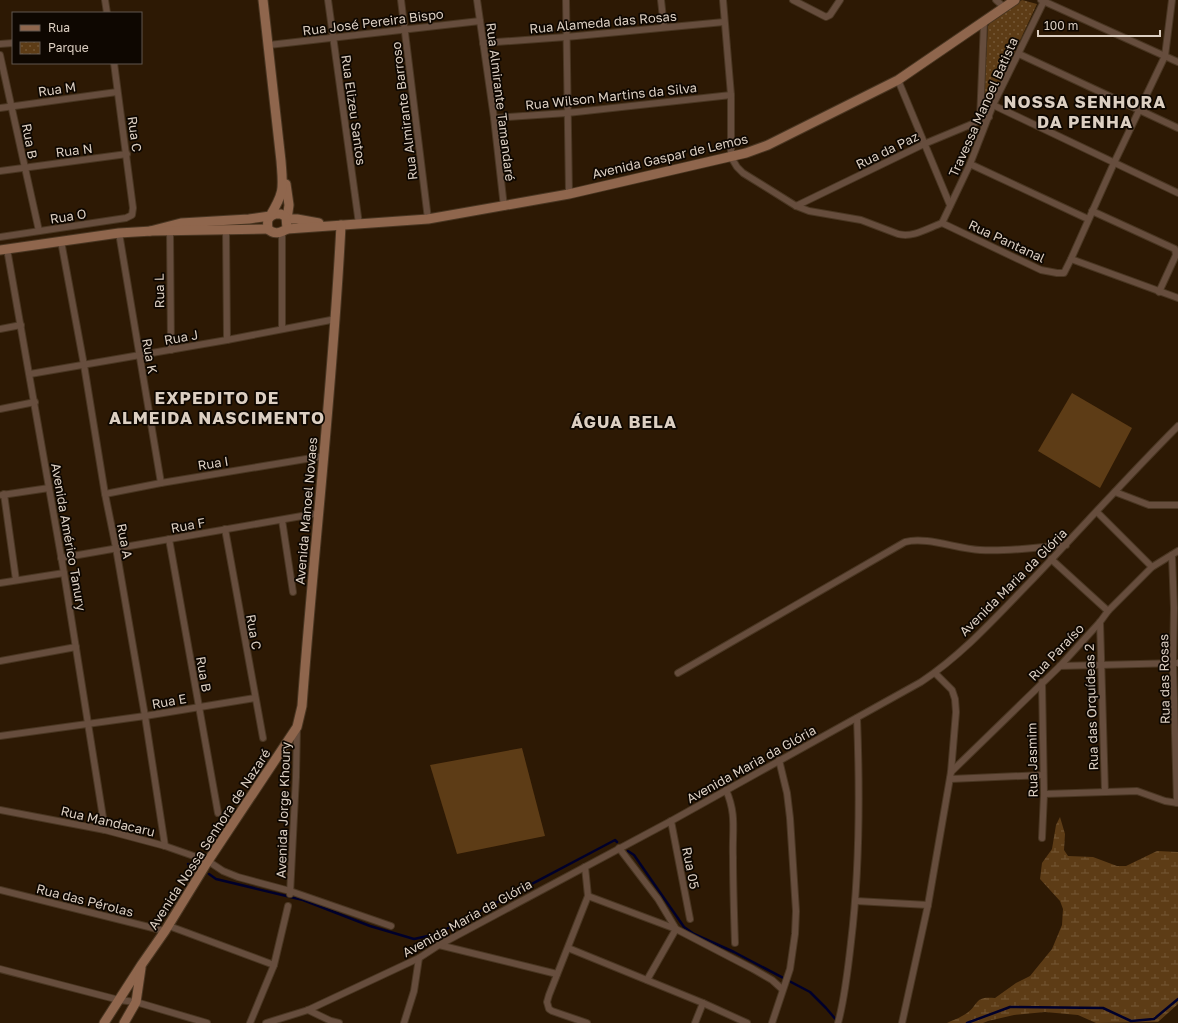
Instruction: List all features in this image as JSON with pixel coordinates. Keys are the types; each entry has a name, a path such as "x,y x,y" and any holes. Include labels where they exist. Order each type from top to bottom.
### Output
{"street":[{"path":"105,0 107,12"},
{"path":"263,0 281,161 282,193 267,220 268,229"},
{"name":"Rua Elizeu Santos","path":"328,0 359,224"},
{"name":"Rua Almirante Barroso","path":"400,0 428,220"},
{"name":"Rua Almirante Tamandaré","path":"477,0 494,118 504,207"},
{"path":"566,0 569,194"},
{"path":"661,0 664,27"},
{"path":"723,0 731,94 731,157 737,167 743,173 796,206 809,211 861,220 903,235 916,234 942,223"},
{"path":"793,0 826,17 830,15 840,0"},
{"path":"996,0 1004,7"},
{"name":"Avenida Gaspar de Lemos","path":"337,225 428,220 504,207 569,194 731,157 768,145 898,80 1015,0"},
{"path":"1172,0 1165,56 1088,219 1072,259 1178,298"},
{"path":"1042,1 1178,62"},
{"name":"Travessa Manoel Batista","path":"942,223 970,164 993,105 1019,54 1042,1"},
{"name":"Rua José Pereira Bispo","path":"269,45 480,21"},
{"name":"Rua Alameda das Rosas","path":"483,43 566,37 724,22"},
{"path":"980,120 984,22"},
{"path":"0,44 12,43"},
{"path":"1019,54 1178,128"},
{"name":"Rua B","path":"0,55 39,231"},
{"name":"Rua C","path":"114,64 133,208"},
{"path":"898,80 950,205"},
{"name":"Rua M","path":"0,108 117,92"},
{"name":"Rua Wilson Martins da Silva","path":"494,118 567,113 731,94"},
{"path":"993,105 1178,193"},
{"name":"Rua da Paz","path":"796,206 924,144 989,117"},
{"name":"Rua N","path":"0,171 126,154"},
{"path":"281,161 285,173 289,205 285,230 282,329"},
{"path":"970,164 1088,219"},
{"name":"Rua O","path":"0,237 126,218 132,215 133,208"},
{"path":"1092,211 1175,249 1176,255 1159,292"},
{"path":"151,231 181,223 249,219 275,214 285,215 287,219"},
{"path":"287,219 337,225"},
{"name":"Rua Pantanal","path":"942,223 1041,270 1064,273 1072,259"},
{"path":"3,249 119,233 268,229 271,232 276,233 285,230 337,225"},
{"name":"Avenida Manoel Novaes","path":"297,727 302,706 336,319 337,225"},
{"path":"226,230 227,340"},
{"name":"Rua L","path":"170,231 171,350"},
{"name":"Rua K","path":"119,233 161,483"},
{"name":"Rua A","path":"61,241 84,365 104,494 116,548 145,716 165,846"},
{"name":"Avenida Américo Tanury","path":"3,249 21,325 35,402 105,830"},
{"name":"Rua J","path":"30,374 227,340 336,319"},
{"path":"0,329 21,325"},
{"path":"0,409 35,402"},
{"name":"Avenida Maria da Glória","path":"266,1023 308,1010 419,958 439,945 671,821 779,760 896,697 935,673 973,640 1066,545 1178,426"},
{"name":"Rua I","path":"104,494 324,456"},
{"path":"16,580 2,495 49,488"},
{"path":"1115,492 1149,505 1178,505"},
{"path":"1097,512 1152,567"},
{"name":"Rua F","path":"61,558 319,513"},
{"path":"282,520 293,592"},
{"name":"Rua C","path":"225,529 263,738"},
{"name":"Rua B","path":"169,539 218,813"},
{"path":"678,673 905,542 915,540 926,541 966,549 981,550 1009,550 1066,545"},
{"name":"Rua Paraíso","path":"951,772 1060,666 1100,622 1108,611 1152,567 1175,553"},
{"name":"Rua das Rosas","path":"1175,553 1174,608 1178,803"},
{"path":"1051,559 1108,611"},
{"path":"0,583 64,573"},
{"name":"Rua das Orquídeas 2","path":"1100,622 1105,792"},
{"path":"0,661 76,647"},
{"path":"1060,666 1176,663"},
{"path":"902,1023 928,905 951,772 956,699 952,690 935,673"},
{"name":"Rua Jasmim","path":"1042,682 1044,794 1042,838"},
{"name":"Rua E","path":"0,736 145,716 255,698"},
{"path":"838,1023 849,964 856,901 859,785 857,718"},
{"name":"Avenida Nossa Senhora de Nazaré","path":"104,1023 167,928 208,861 297,727"},
{"name":"Avenida Jorge Khoury","path":"290,892 297,727"},
{"path":"772,1023 783,986 790,969 796,927 792,842 787,793 779,760"},
{"path":"950,779 1043,775"},
{"path":"726,790 731,802 733,816 732,855 735,943"},
{"path":"1044,794 1137,791 1165,801 1178,803"},
{"name":"Rua Mandacaru","path":"0,810 105,830 165,846 208,861 223,871 238,878 290,892 391,926"},
{"name":"Rua 05","path":"671,821 690,919"},
{"path":"619,848 658,899 676,929"},
{"path":"585,867 588,896 547,1002 549,1009 587,1023"},
{"name":"Rua das Pérolas","path":"0,890 167,928 274,965"},
{"path":"588,896 676,929 783,986"},
{"path":"856,901 928,905"},
{"path":"250,1023 274,965 288,906"},
{"path":"647,980 676,929"},
{"path":"439,945 557,974"},
{"path":"568,948 703,1003 747,1023"},
{"path":"404,1023 414,992 419,958"},
{"name":"Avenida Nossa Senhora de Nazaré","path":"124,1023 136,1002 142,964"},
{"path":"0,969 119,1000 136,1002 207,1023"},
{"path":"695,1023 703,1003"},
{"path":"308,1010 331,1021 339,1023"}],"green space":[{"path":"1022,0 1037,4 986,113 983,113 988,26"},
{"path":"1072,393 1132,428 1100,488 1038,451"},
{"path":"522,748 545,836 457,854 430,765"},
{"path":"1060,817 1065,834 1064,850 1068,856 1093,857 1117,866 1126,866 1157,851 1178,852 1178,1004 1158,1022 1096,1023 1078,1015 1045,1012 1014,1015 983,1023 947,1023 967,1013 980,999 995,998 1016,983 1030,976 1052,949 1062,925 1063,909 1060,901 1040,879 1042,863 1052,849 1056,825"}],"waterway":[{"path":"209,874 216,879 303,900 370,926 414,939 437,934 615,840 617,842"},
{"path":"628,851 634,855 684,927 694,934 734,952 810,992 838,1022"},
{"path":"188,864 197,867"},
{"path":"967,1023 1010,1007 1103,1008 1131,1021 1154,1019 1178,999"}],"district":[{"name":"NOSSA SENHORA DA PENHA","path":"1085,112"},
{"name":"EXPEDITO DE ALMEIDA NASCIMENTO","path":"217,408"},
{"name":"ÁGUA BELA","path":"624,422"}]}
